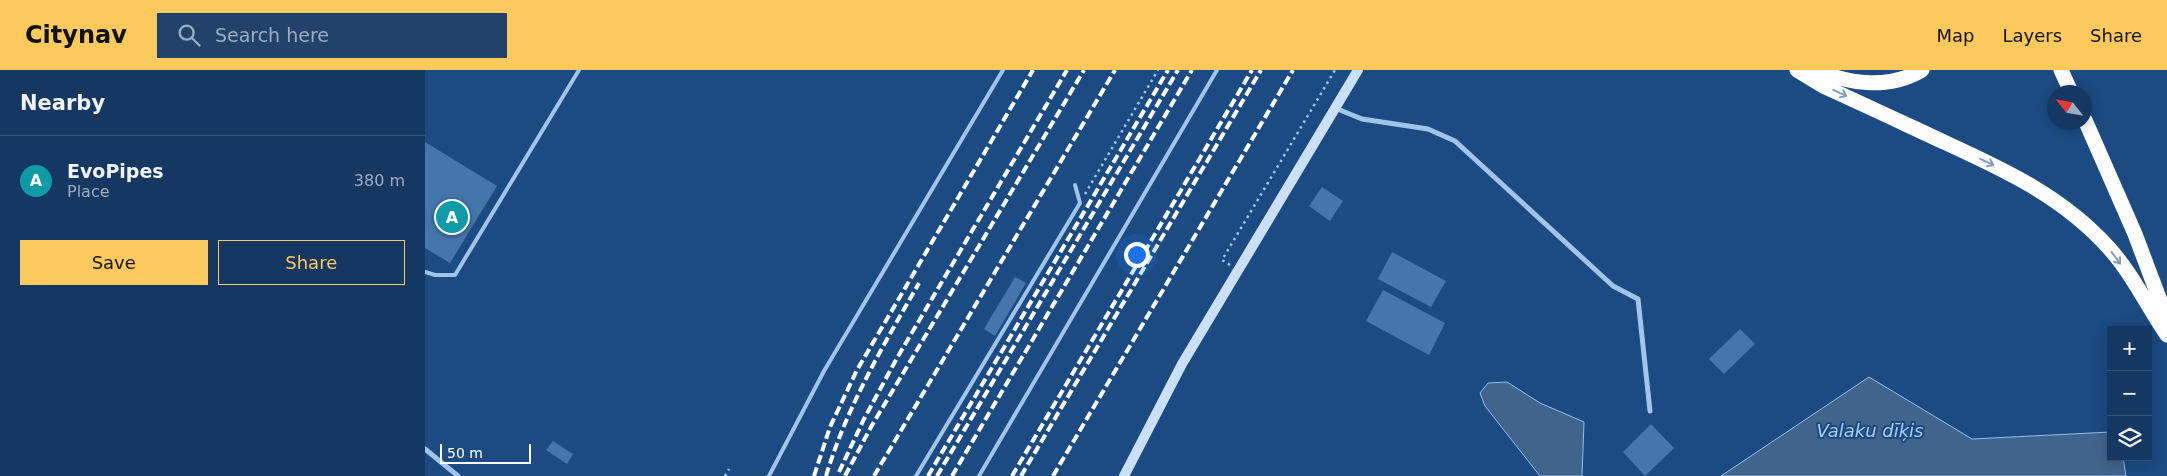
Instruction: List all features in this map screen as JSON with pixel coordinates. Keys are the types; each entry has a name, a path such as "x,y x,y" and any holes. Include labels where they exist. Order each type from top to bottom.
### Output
{"highway":[{"path":"1797,70 1825,87 2013,174 2044,192 2082,221 2109,247 2167,335"},
{"path":"1817,70 1831,76 1856,82 1877,83 1896,80 1922,70"},
{"path":"2061,70 2068,85"},
{"path":"2089,130 2135,234 2167,319"}],"main road":[{"path":"1124,476 1182,364 1358,70"}],"street":[{"path":"1335,108 1361,119 1428,129 1455,141 1613,286 1638,299 1650,411"},
{"path":"425,450 458,476"}],"lane":[{"path":"425,272 435,275 455,275 579,70"},
{"path":"769,476 824,371 1003,70"},
{"path":"979,476 1217,70"},
{"path":"917,476 1080,203 1075,185"}],"path":[{"path":"1080,203 1158,70"},
{"path":"1222,260 1335,70"},
{"path":"725,476 729,469"}],"water":[{"name":"Valaku dīķis","path":"1869,377 1972,439 2107,432 2107,461 2124,461 2126,476 1721,476"},
{"path":"1507,382 1540,403 1584,422 1582,476 1540,476 1485,406 1480,393 1488,383"}],"building":[{"path":"425,142 497,186 450,263 425,248"},
{"path":"1322,187 1343,201 1330,221 1309,206"},
{"path":"1392,252 1446,281 1431,307 1378,279"},
{"path":"1015,277 1026,283 995,336 984,329"},
{"path":"1383,290 1445,323 1429,355 1366,321"},
{"path":"1740,329 1755,344 1724,374 1709,359"},
{"path":"1651,424 1674,448 1645,476 1623,452"},
{"path":"553,441 573,454 567,464 546,450"}],"railway":[{"path":"814,476 830,427 857,370 1033,70"},
{"path":"839,472 864,419 897,358 1067,70"},
{"path":"845,476 871,427 1084,70"},
{"path":"874,476 1115,70"},
{"path":"928,476 1168,70"},
{"path":"937,476 1178,70"},
{"path":"952,476 1192,70"},
{"path":"1012,476 1252,70"},
{"path":"1021,476 1261,70"},
{"path":"1053,476 1293,70"},
{"path":"826,476 844,425 855,401 879,353 919,283"}],"place":[{"name":"EvoPipes","path":"452,217"}]}
